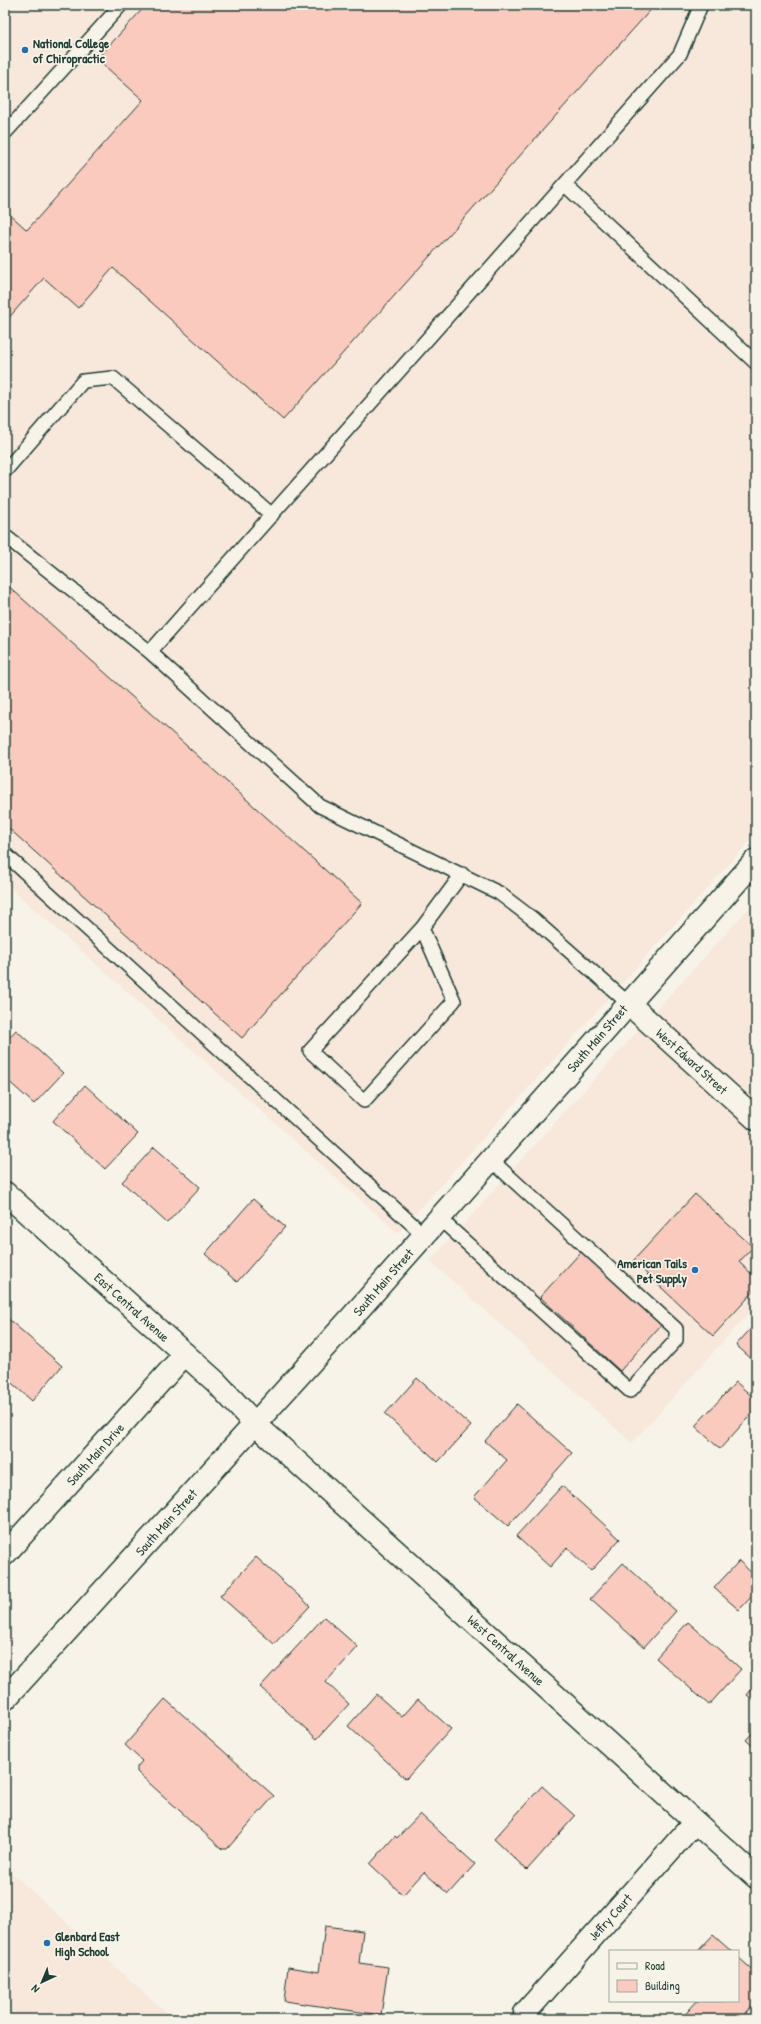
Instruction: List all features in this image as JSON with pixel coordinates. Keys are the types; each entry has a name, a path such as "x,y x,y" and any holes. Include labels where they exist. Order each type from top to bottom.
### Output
{"street":[{"name":"South Main Street","path":"5,1699 255,1424 756,860"},
{"name":"West Edward Street","path":"628,1003 756,1119"},
{"name":"East Central Avenue","path":"5,1193 216,1382 255,1424"},
{"name":"South Main Drive","path":"5,1554 185,1354"},
{"name":"West Central Avenue","path":"255,1424 756,1877"},
{"name":"Jeffry Court","path":"525,2013 695,1822"}],"lane":[{"path":"5,133 121,5"},
{"path":"150,652 680,54 702,5"},
{"path":"565,185 756,363"},
{"path":"5,471 83,381 113,378 272,515"},
{"path":"5,536 150,652 320,806 499,893 533,919 628,1003"},
{"path":"5,854 424,1235"},
{"path":"422,928 454,1001 364,1101 310,1051 422,928 462,874"},
{"path":"439,1218 630,1392 676,1340 676,1329 490,1160"}],"shaded area":[{"path":"5,5 756,5 756,834 398,1233 5,883"},
{"path":"756,900 756,1305 632,1443 430,1261"},
{"name":"Glenbard East High School","path":"5,1867 173,2019 5,2019"}],"building":[{"path":"146,5 655,5 283,420 113,268 78,308 44,278 5,322 5,210 27,230 143,100 97,59"},
{"path":"5,583 362,903 242,1038 5,825"},
{"path":"16,1030 63,1073 34,1104 5,1078 5,1042"},
{"path":"85,1085 138,1134 105,1169 53,1121"},
{"path":"154,1147 200,1187 167,1223 122,1182"},
{"name":"American Tails Pet Supply","path":"695,1194 753,1247 739,1262 756,1278 756,1289 713,1336 633,1261"},
{"path":"253,1199 285,1227 237,1282 205,1254"},
{"path":"581,1252 662,1324 620,1371 540,1297"},
{"path":"5,1316 62,1366 32,1401 5,1377"},
{"path":"756,1323 756,1363 736,1345"},
{"path":"417,1378 471,1426 438,1462 385,1414"},
{"path":"736,1382 756,1400 756,1409 720,1449 695,1426"},
{"path":"517,1404 572,1453 508,1526 474,1497 507,1460 485,1441"},
{"path":"562,1486 620,1539 591,1571 567,1548 550,1567 516,1536"},
{"path":"256,1557 310,1606 274,1644 220,1596"},
{"path":"739,1561 756,1577 756,1592 739,1610 714,1588"},
{"path":"623,1563 676,1611 644,1647 590,1599"},
{"path":"324,1617 358,1647 326,1682 349,1704 317,1739 260,1687"},
{"path":"688,1622 741,1669 709,1705 656,1658"},
{"path":"756,1684 756,1703 747,1695"},
{"path":"376,1694 402,1717 418,1699 451,1729 406,1779 348,1726"},
{"path":"165,1699 274,1796 227,1849 222,1849 137,1772 137,1767 142,1761 125,1745"},
{"path":"756,1729 756,1749 746,1740"},
{"path":"542,1786 575,1816 527,1870 494,1839"},
{"path":"420,1814 475,1864 448,1894 424,1872 403,1895 370,1864 395,1836 397,1838"},
{"path":"325,1926 363,1931 359,1963 388,1967 381,2015 284,2001 288,1967 319,1972"},
{"path":"713,1935 730,1950 699,1950"},
{"path":"739,1958 756,1973 756,2001 741,2019 681,2019 696,2002 739,2002"}],"place":[{"name":"National College of Chiropractic","path":"25,50"},
{"name":"American Tails Pet Supply","path":"695,1270"},
{"name":"Glenbard East High School","path":"47,1943"}]}
